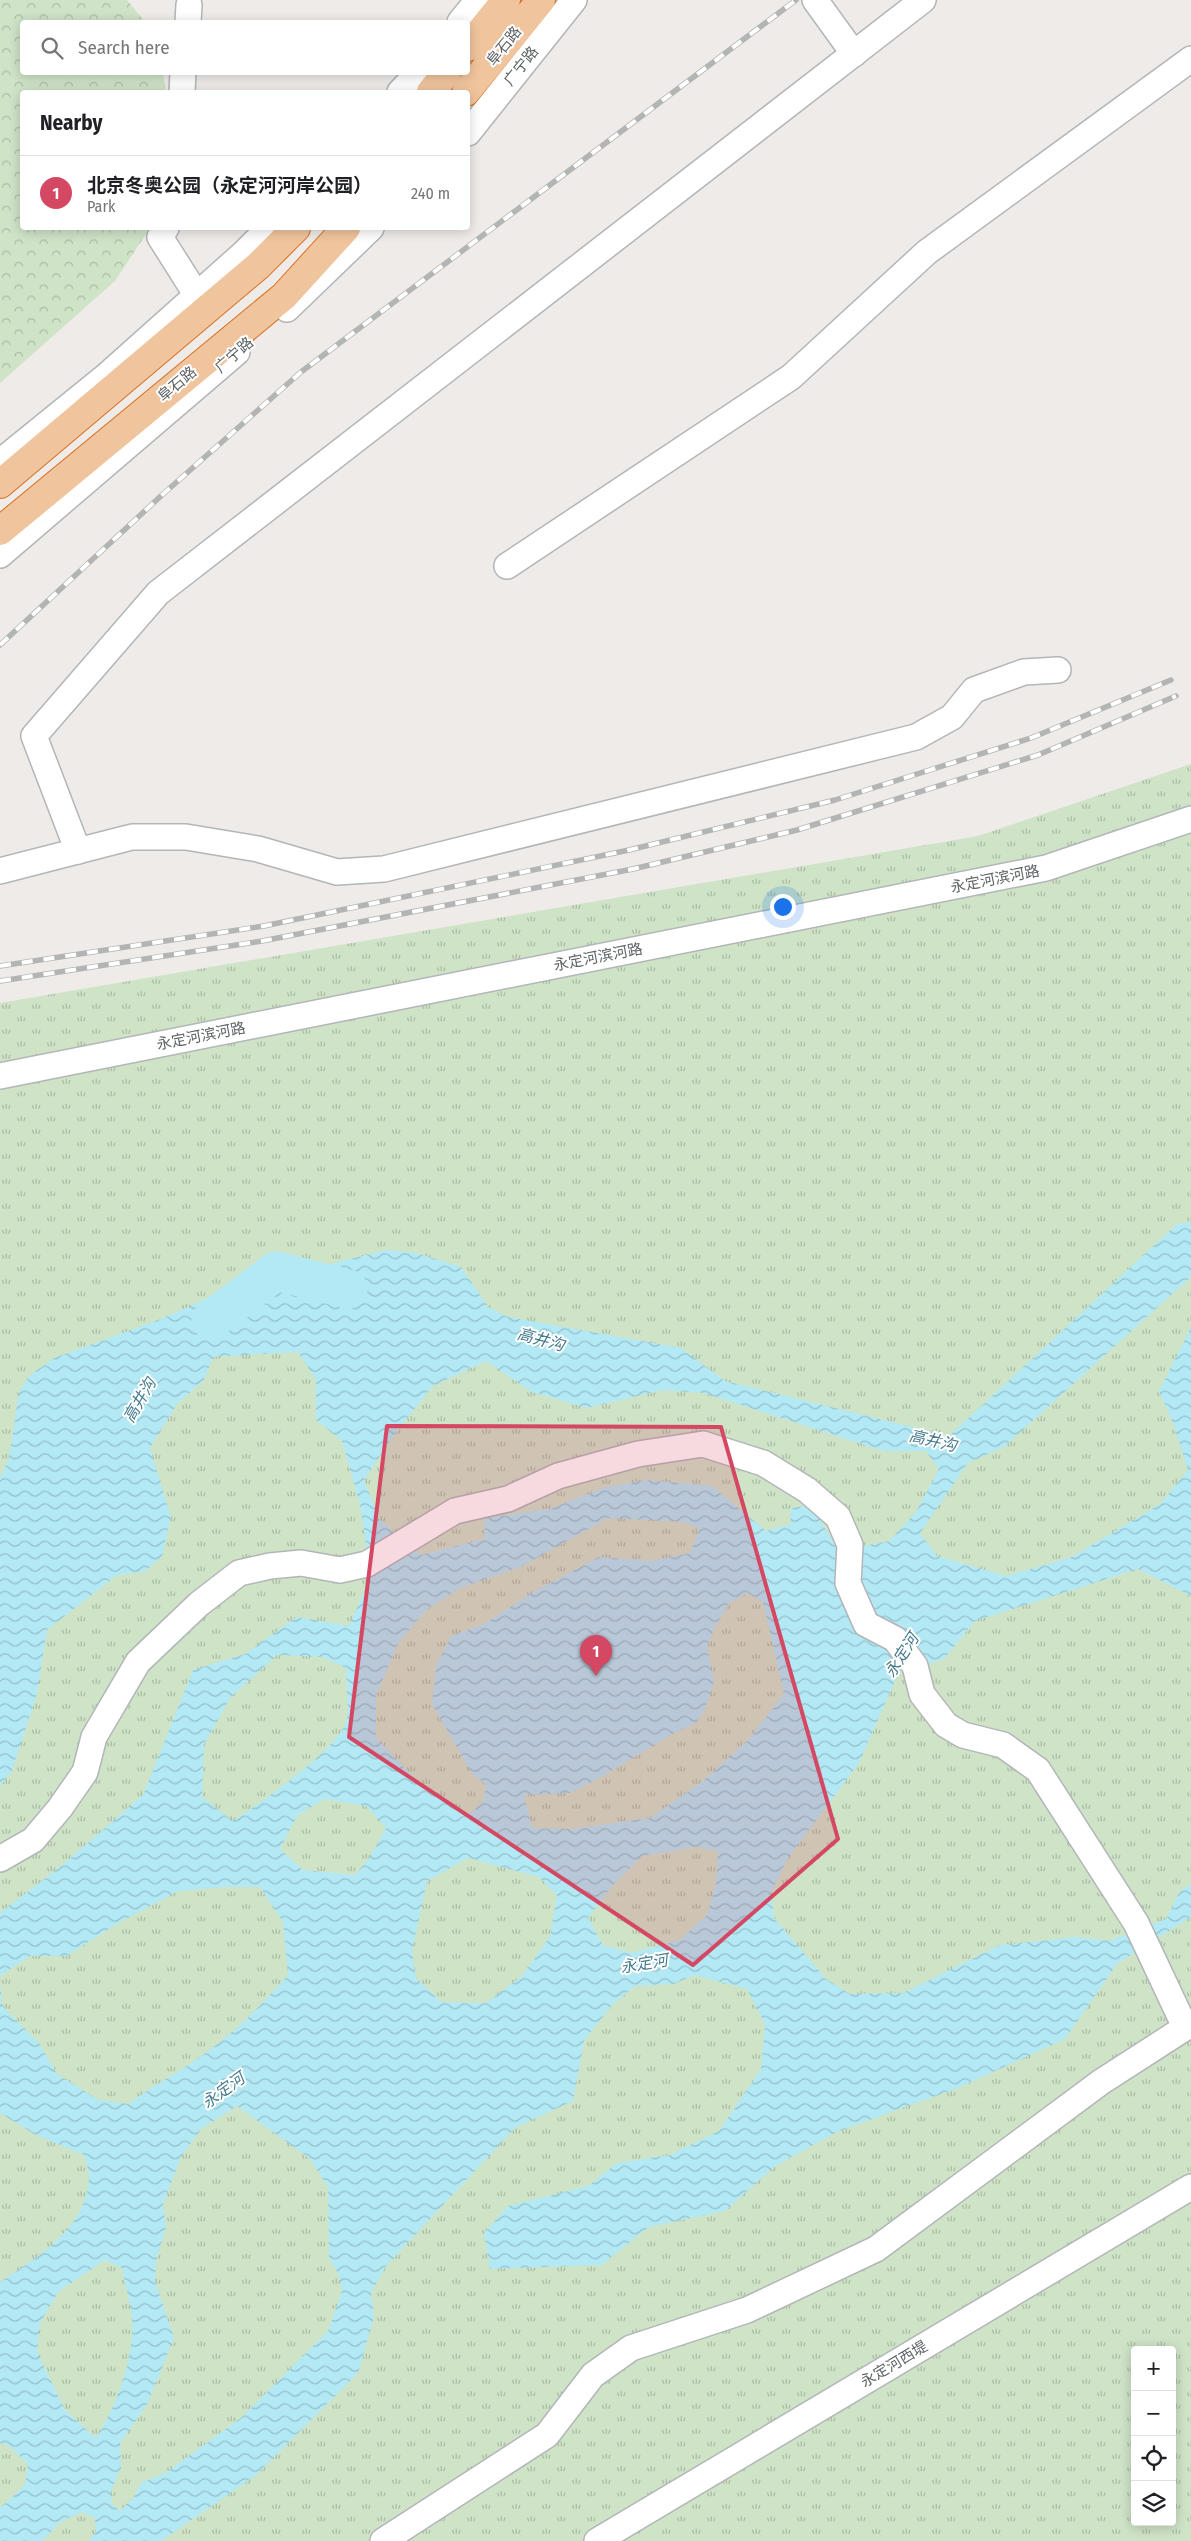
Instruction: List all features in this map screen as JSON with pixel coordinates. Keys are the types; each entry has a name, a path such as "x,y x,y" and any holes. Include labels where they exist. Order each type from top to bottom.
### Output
{"highway":[{"name":"阜石路","path":"470,45 506,0"},
{"name":"阜石路","path":"468,90 541,0"},
{"path":"433,90 445,75"},
{"path":"0,484 258,266 294,230"},
{"name":"阜石路","path":"0,531 284,296 344,230"}],"street":[{"path":"462,20 478,0"},
{"name":"广宁路","path":"470,130 574,0"},
{"path":"815,0 854,54"},
{"path":"78,851 34,736 158,593 923,0"},
{"path":"507,566 791,377 927,252 1191,59"},
{"path":"182,90 183,75"},
{"path":"402,90 416,75"},
{"path":"165,230 160,237 196,294"},
{"path":"0,462 104,377 244,253 267,230"},
{"name":"广宁路","path":"0,555 296,301 369,230"},
{"path":"0,871 132,837 186,837 258,849 337,872 384,869 916,737 952,716 974,690 1024,672 1058,670"},
{"name":"永定河滨河路","path":"0,1076 1046,868 1191,819"},
{"path":"0,1859 33,1840 60,1808 85,1772 94,1737 138,1662 199,1604 239,1573 270,1566 301,1564 340,1570 367,1564 455,1511 508,1499 558,1476 638,1454 703,1444 763,1463 807,1490 838,1517 850,1544 848,1583 866,1624 895,1639 915,1666 922,1694 946,1725 964,1735 1003,1745 1038,1770 1136,1923 1188,2026 1101,2082 876,2249 747,2310 631,2348 593,2376 547,2435 383,2541"},
{"name":"永定河西堤","path":"597,2541 1191,2187"}],"highlighted area":[{"path":"387,1426 721,1427 838,1839 693,1965 349,1737"}],"green space":[{"path":"0,0 127,0 143,20 20,20 20,75 163,75 166,90 20,90 20,230 149,230 115,281 0,383"},
{"path":"1191,764 1191,2541 0,2541 0,1003 978,836"}],"water":[{"name":"永定河","path":"1191,1222 1191,1277 1004,1447 968,1463 920,1533 937,1556 1007,1576 1072,1557 1160,1504 1188,1470 1173,1423 1159,1391 1191,1327 1191,1596 1138,1569 975,1621 944,1659 899,1672 859,1763 788,1858 771,1893 774,1918 826,1979 850,1994 903,1993 1000,1945 1077,1937 1109,1941 1166,1919 1180,1891 1191,1884 1191,1917 1117,1964 1065,2039 958,2088 839,2131 775,2166 725,2211 649,2227 601,2265 490,2269 484,2233 508,2206 588,2186 617,2163 670,2155 719,2131 761,2069 765,2024 747,1989 694,1975 674,1984 635,1986 611,2006 584,2041 573,2101 516,2127 386,2266 371,2293 374,2317 358,2373 255,2476 161,2541 89,2541 96,2531 95,2518 82,2512 59,2523 42,2541 0,2541 0,2508 25,2485 28,2464 9,2446 0,2443 0,2282 44,2251 70,2226 80,2211 86,2195 89,2177 84,2155 36,2135 0,2113 0,1979 2,2006 39,2043 57,2074 99,2100 129,2104 218,2043 250,2016 288,1975 283,1922 260,1887 226,1887 178,1891 115,1925 67,1956 30,1956 0,1976 0,1913 60,1867 143,1795 193,1670 245,1654 297,1617 349,1626 371,1576 360,1505 342,1441 316,1420 316,1380 298,1352 213,1357 204,1380 177,1404 150,1448 171,1517 162,1557 144,1572 117,1575 47,1630 37,1694 12,1771 0,1786 0,1478 9,1458 19,1392 29,1376 54,1358 161,1319 208,1298 283,1282 341,1261 387,1250 416,1253 461,1267 488,1307 508,1317 681,1348 725,1381 949,1436 1177,1224","holes":["486,1361 532,1392 587,1408 662,1390 704,1393 883,1451 926,1451 939,1469 916,1512 889,1541 839,1551 810,1504 790,1509 791,1524 766,1531 712,1486 646,1480 603,1488 550,1509 485,1518 484,1539 421,1555 379,1519 364,1480 397,1431 433,1386","608,1518 683,1522 700,1528 690,1553 652,1561 599,1557 535,1591 484,1624 451,1636 436,1666 432,1704 471,1772 486,1785 483,1802 467,1816 424,1788 376,1738 376,1695 399,1642 426,1610 460,1588 523,1566","748,1593 763,1603 784,1694 747,1741 703,1781 650,1818 571,1829 532,1828 524,1795 570,1793 674,1733 696,1723 705,1709 714,1681 707,1647 714,1629 729,1603","277,1655 322,1657 346,1668 347,1717 340,1733 314,1761 233,1821 202,1797 204,1745 230,1698","324,1799 366,1806 386,1828 370,1857 355,1875 303,1870 280,1849 297,1816","696,1847 718,1851 716,1884 707,1915 680,1940 631,1953 603,1945 588,1918 612,1886 642,1856","468,1858 539,1877 557,1895 550,1936 522,1976 486,2003 441,2002 416,1978 412,1951 427,1881","237,2106 310,2159 328,2187 329,2258 339,2275 342,2291 328,2331 242,2417 164,2474 142,2482 133,2498 120,2511 112,2504 111,2491 121,2468 120,2443 147,2405 174,2338 155,2281 156,2260 166,2228 163,2204 181,2157 202,2128","105,2260 122,2268 132,2321 130,2351 117,2398 96,2438 65,2410 37,2352 40,2323 59,2291"]}],"waterway":[{"name":"高井沟","path":"211,1320 276,1271 348,1289"}],"railway":[{"path":"0,645 162,495 301,372 796,0"},
{"path":"0,966 264,926 629,850 835,800 1031,738 1171,680"},
{"path":"0,981 262,941 633,869 797,830 1038,755 1176,696"}],"place":[{"name":"北京冬奥公园（永定河河岸公园）","path":"596,1676"}]}
